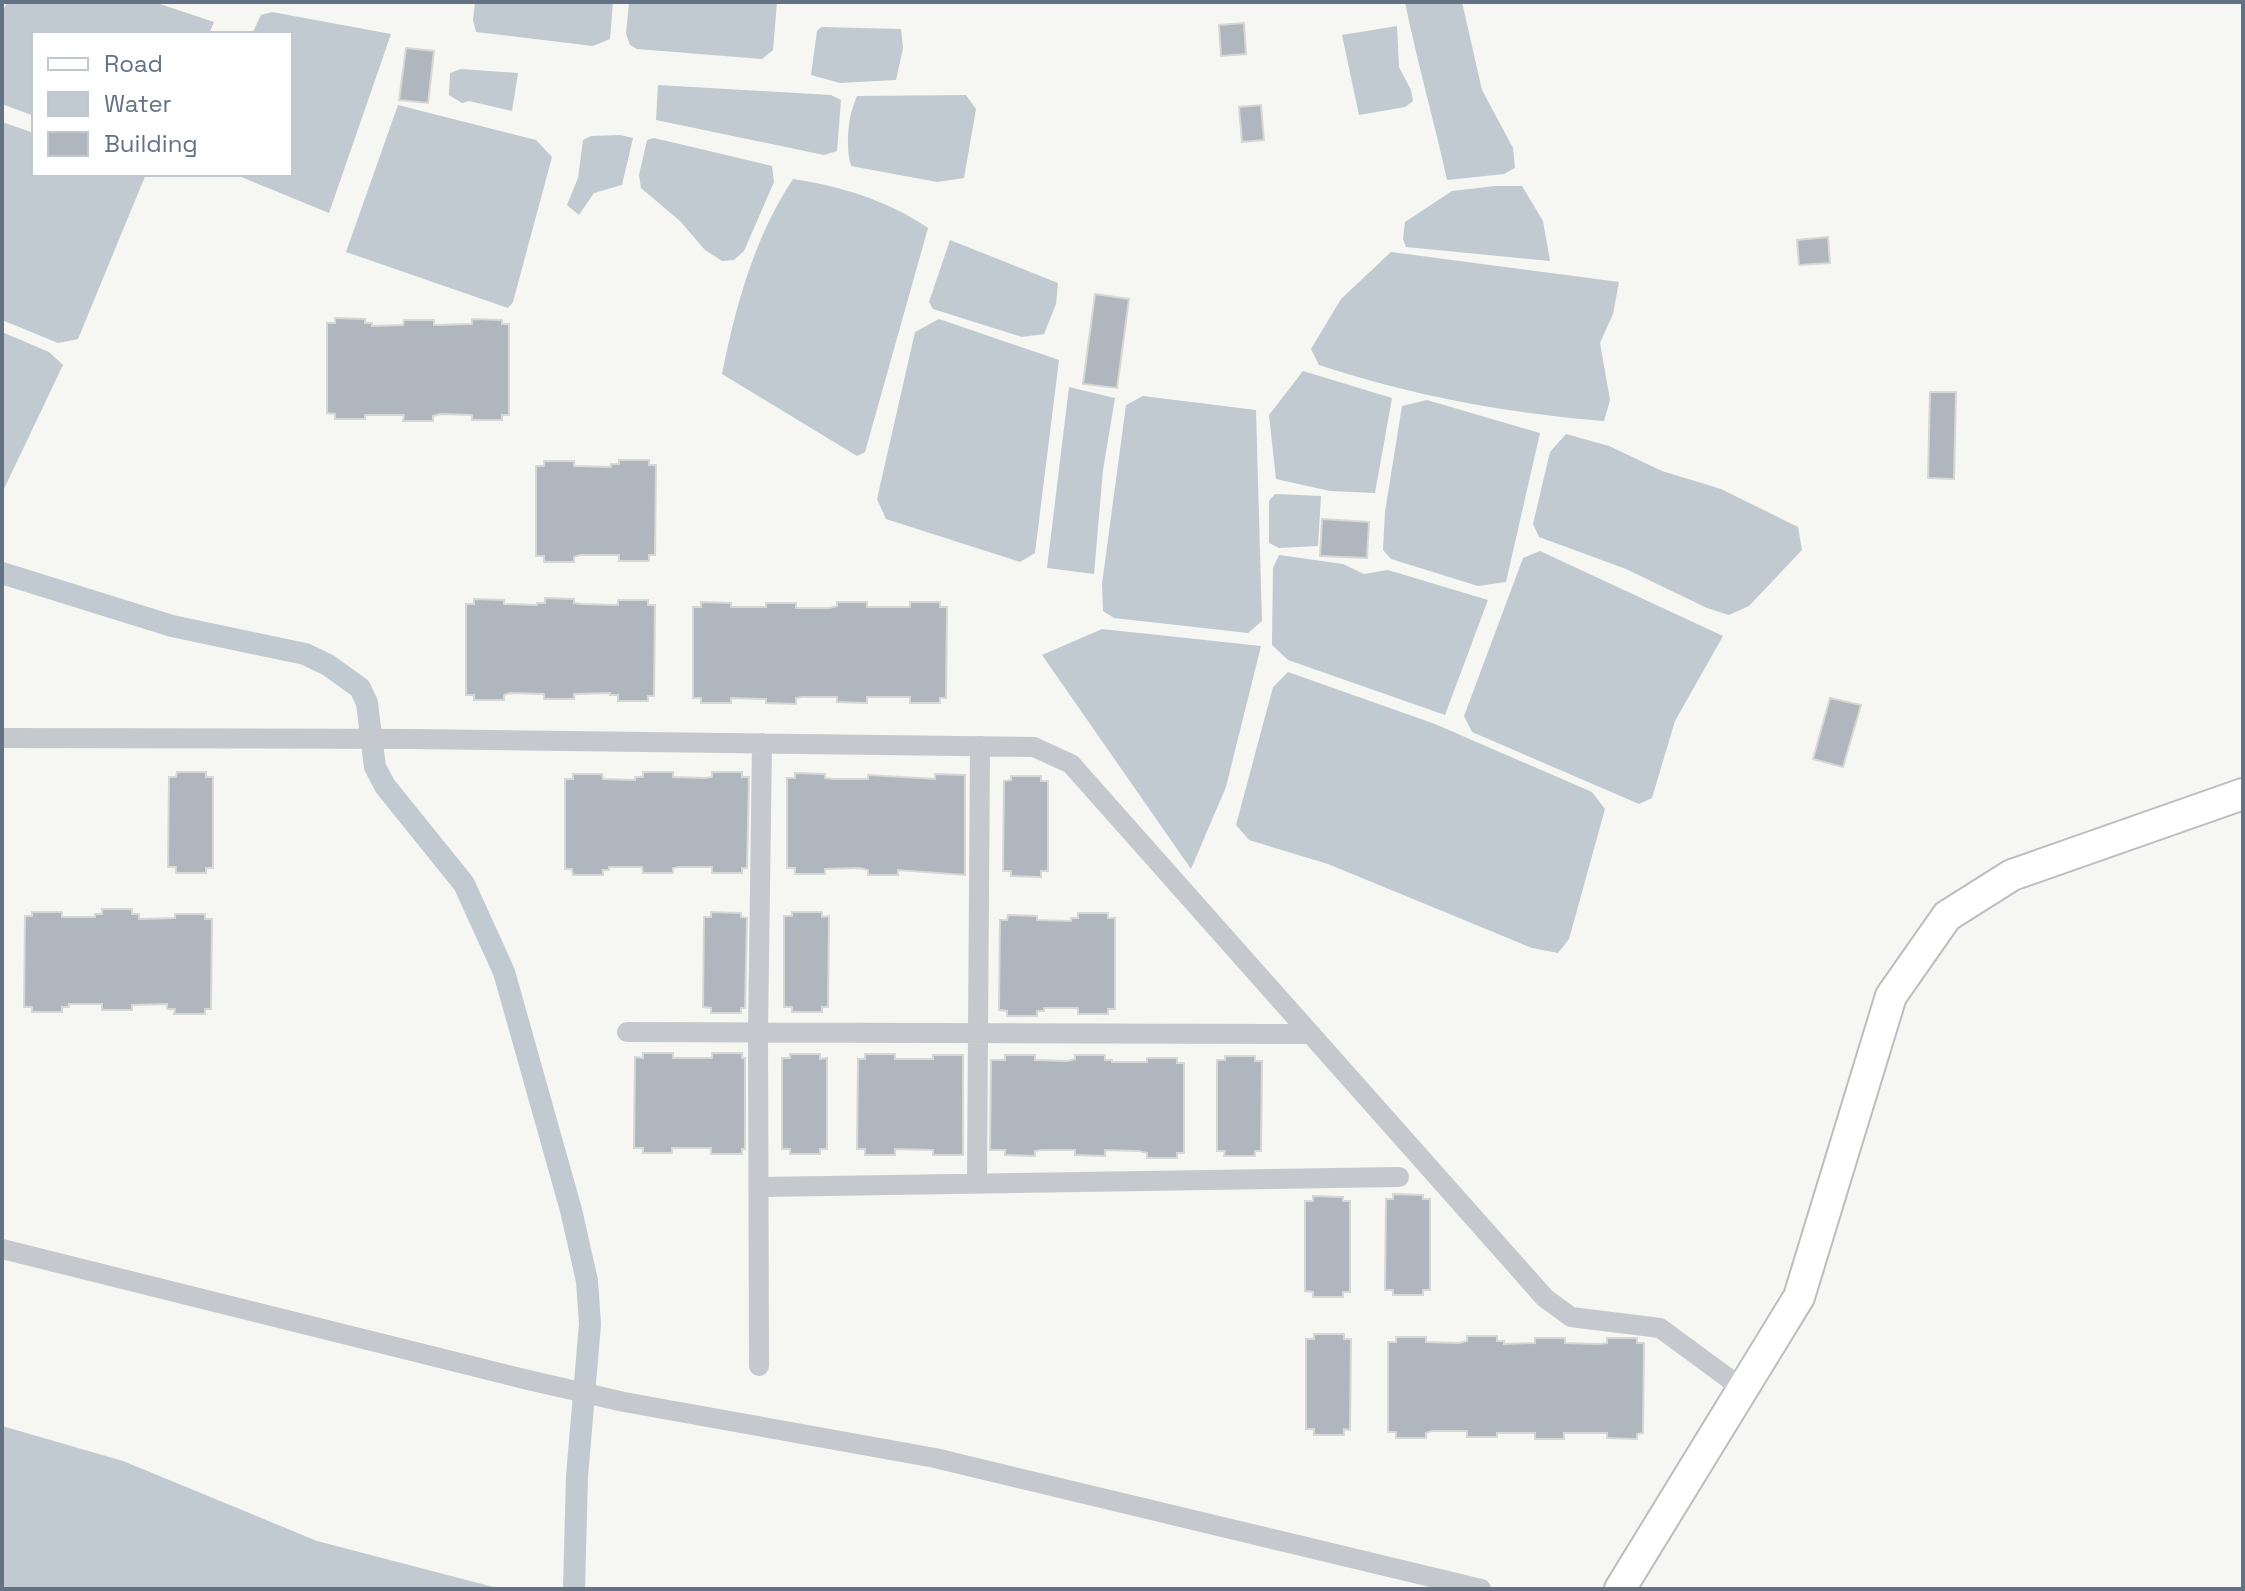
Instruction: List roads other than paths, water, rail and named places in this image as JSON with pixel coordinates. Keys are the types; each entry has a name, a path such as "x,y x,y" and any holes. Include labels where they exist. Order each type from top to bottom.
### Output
{"main road":[{"path":"1620,1589 1799,1297 1891,996 1947,916 2012,875 2243,794"}],"street":[{"path":"2,738 411,739 1034,747 1071,764 1545,1298 1571,1317 1660,1328 1743,1389"},
{"path":"759,1366 758,1032 762,743"},
{"path":"977,1183 980,746"},
{"path":"627,1032 1311,1034"},
{"path":"759,1187 1399,1177"},
{"path":"2,1249 624,1402 935,1458 1481,1589"}],"water":[{"path":"7,2 154,2 214,22 210,32 32,32 32,115 2,104 2,14"},
{"path":"475,2 613,2 610,39 593,46 476,32 473,20"},
{"path":"629,2 777,2 773,50 762,59 637,49 630,45 626,34"},
{"path":"1405,2 1462,2 1482,90 1513,148 1515,168 1504,174 1447,180"},
{"path":"272,12 391,34 329,213 239,176 292,176 292,32 253,32 261,15"},
{"path":"1397,26 1399,67 1413,101 1405,107 1359,115 1342,35"},
{"path":"821,27 901,29 903,48 896,80 840,83 811,75 817,31"},
{"path":"461,69 518,73 512,111 469,101 462,103 449,95 450,73"},
{"path":"658,85 831,95 841,100 837,151 824,155 656,120"},
{"path":"966,95 976,109 964,178 937,182 851,166 848,131 857,96"},
{"path":"398,105 536,140 552,157 513,302 508,308 346,252"},
{"path":"2,122 32,132 32,176 145,176 78,339 58,343 2,320"},
{"path":"591,136 633,138 622,185 594,193 579,215 567,205 578,178 583,140"},
{"path":"654,138 772,166 774,182 744,251 734,260 722,261 705,250 680,221 641,188 639,175 647,140"},
{"path":"793,179 864,196 928,228 865,452 857,456 722,374 757,248"},
{"path":"1522,186 1543,221 1550,261 1406,247 1403,239 1405,222 1452,191"},
{"path":"950,240 1058,283 1056,304 1044,334 1022,337 933,309 929,302"},
{"path":"1391,252 1619,282 1613,314 1600,343 1610,400 1604,421 1460,402 1319,365 1311,349 1341,299"},
{"path":"939,319 1059,360 1035,553 1020,562 886,519 877,499 915,332"},
{"path":"2,332 49,352 63,365 2,493"},
{"path":"1303,371 1392,398 1375,493 1330,491 1276,479 1269,415"},
{"path":"1069,387 1115,398 1103,470 1094,574 1047,568"},
{"path":"1143,396 1256,410 1262,621 1248,633 1114,618 1103,611 1102,584 1126,405"},
{"path":"1427,400 1540,433 1506,582 1478,586 1391,559 1383,550 1385,512 1402,406"},
{"path":"1566,434 1609,446 1662,471 1721,489 1798,527 1802,550 1749,606 1729,615 1707,608 1626,569 1539,537 1533,524 1550,452"},
{"path":"1275,494 1321,496 1318,546 1279,548 1269,543 1269,501"},
{"path":"1540,551 1723,636 1675,721 1652,798 1639,804 1472,732 1464,716 1523,558"},
{"path":"1279,555 1343,564 1364,574 1388,570 1488,600 1445,715 1288,660 1272,645 1273,568"},
{"path":"1102,629 1261,646 1226,787 1191,869 1042,655"},
{"path":"1288,672 1435,724 1592,792 1605,809 1569,939 1558,953 1532,948 1328,864 1249,840 1236,825 1273,687"},
{"path":"2,1426 123,1461 317,1541 501,1589 2,1589"}],"waterway":[{"path":"2,573 172,626 305,654 328,665 360,688 367,703 375,767 385,786 464,884 504,972 571,1210 587,1281 590,1324 577,1476 574,1589"}]}
